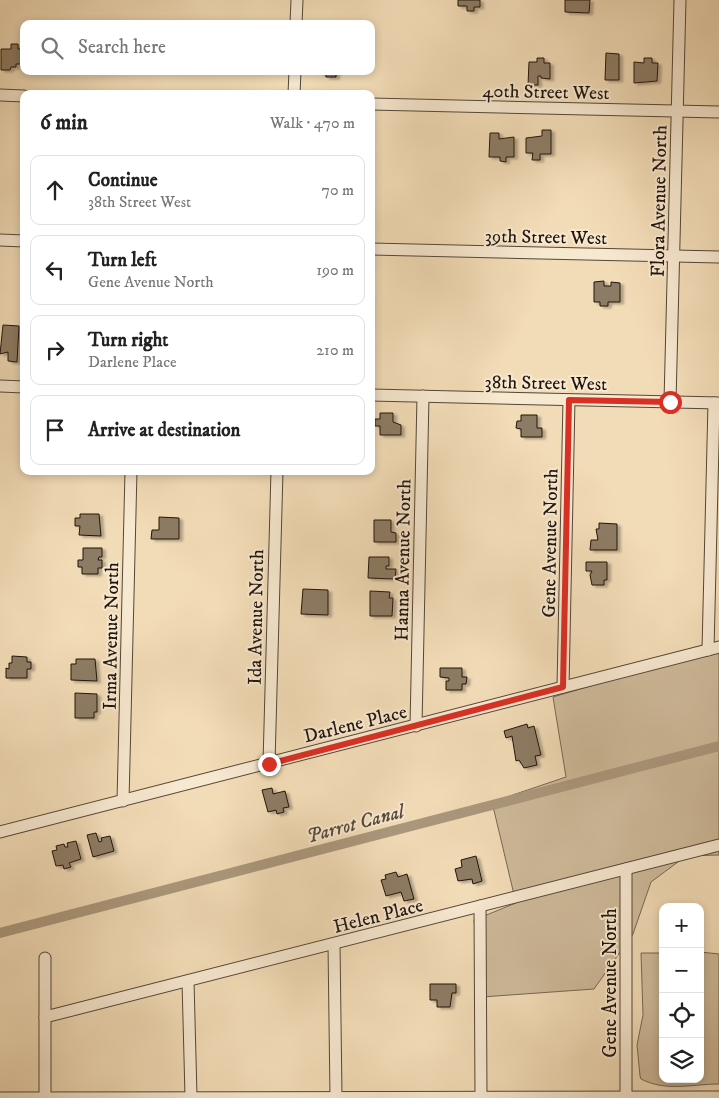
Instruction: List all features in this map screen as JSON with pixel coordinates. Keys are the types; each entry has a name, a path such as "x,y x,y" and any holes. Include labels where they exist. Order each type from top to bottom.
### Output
{"street":[{"path":"296,20 297,0"},
{"name":"Flora Avenue North","path":"670,402 680,0"},
{"path":"294,90 295,75"},
{"path":"0,95 20,96"},
{"name":"40th Street West","path":"375,104 719,112"},
{"path":"0,240 20,241"},
{"name":"39th Street West","path":"375,249 719,257"},
{"path":"0,386 20,386"},
{"name":"38th Street West","path":"375,395 717,403"},
{"name":"Hanna Avenue North","path":"416,726 423,396"},
{"name":"Gene Avenue North","path":"563,687 569,400"},
{"path":"713,649 717,403"},
{"name":"Irma Avenue North","path":"123,801 131,475"},
{"name":"Ida Avenue North","path":"269,764 277,475"},
{"name":"Darlene Place","path":"0,832 713,649"},
{"name":"Helen Place","path":"45,1017 719,845"},
{"name":"Gene Avenue North","path":"626,869 626,1097"},
{"path":"480,906 481,1097"},
{"path":"334,944 336,1097"},
{"path":"45,958 45,1096"},
{"path":"188,981 191,1096"},
{"path":"0,1098 45,1096 719,1097"}],"shaded area":[{"path":"719,648 719,855 686,856 651,882 633,934 594,989 482,997 474,920 516,903 492,802 566,777 553,697"},
{"path":"704,952 719,954 719,1084 670,1086 650,1083 641,1079 637,1045 643,1015 641,953 659,953 659,1083 704,1083"}],"building":[{"path":"458,0 480,0 480,7 474,7 474,11 467,11 467,6 458,6"},
{"path":"565,0 590,0 589,13 565,12"},
{"path":"11,44 18,44 20,64 16,64 16,67 11,67 10,70 1,70 1,49 11,49"},
{"path":"606,53 619,54 619,80 605,80"},
{"path":"537,58 544,58 544,63 550,63 550,79 538,76 538,85 528,85 529,62 537,62"},
{"path":"644,58 652,58 652,63 658,63 657,81 634,83 634,62 644,63"},
{"path":"326,75 336,75 336,77 326,77"},
{"path":"542,130 551,130 551,154 540,154 540,160 532,160 533,153 526,153 526,138 542,136"},
{"path":"490,133 499,133 499,139 514,137 514,157 506,157 506,162 500,161 500,157 489,157"},
{"path":"604,281 604,286 611,286 611,282 620,283 620,302 608,302 608,306 600,306 600,302 594,302 594,282"},
{"path":"3,325 19,326 17,362 8,361 8,352 0,354"},
{"path":"380,413 393,413 393,422 401,425 401,435 380,435 380,426 375,426 375,419 380,419"},
{"path":"521,415 537,415 537,428 542,428 542,437 521,437 521,429 516,428 517,421 521,421"},
{"path":"80,514 99,514 101,536 79,535 80,526 75,526 75,518 80,518"},
{"path":"159,517 179,518 179,539 151,539 152,530 159,530"},
{"path":"374,520 391,520 391,532 396,533 396,542 374,542"},
{"path":"599,523 617,524 617,550 590,550 591,540 598,540 596,529 599,529"},
{"path":"83,548 102,548 102,557 99,557 98,560 102,560 102,568 98,568 98,574 82,574 82,567 78,567 78,560 83,560"},
{"path":"369,557 389,557 389,566 386,566 386,569 396,569 395,579 368,578"},
{"path":"586,562 607,562 607,580 604,580 604,585 592,585 590,575 592,571 586,571"},
{"path":"303,589 328,590 328,615 301,614"},
{"path":"370,591 390,592 389,598 393,598 392,616 370,616"},
{"path":"12,656 27,657 27,662 31,662 31,669 27,669 27,678 6,678 6,668 9,669 9,663 12,663"},
{"path":"76,659 95,659 97,681 71,680 71,664 76,664"},
{"path":"440,668 462,668 462,677 467,677 466,684 462,684 462,690 446,690 446,681 449,681 449,678 440,677"},
{"path":"75,693 97,694 97,712 94,712 94,718 75,718"},
{"path":"527,724 528,728 534,726 541,755 535,756 537,765 524,768 519,760 516,761 512,736 506,738 504,731"},
{"path":"272,788 273,794 285,791 289,807 283,808 284,812 277,814 276,810 268,812 262,790"},
{"path":"96,833 99,842 102,841 101,838 110,836 114,851 93,857 87,835"},
{"path":"76,841 81,859 69,863 71,867 64,869 63,865 56,866 52,851 57,850 56,846 64,844 65,847 68,847 67,843"},
{"path":"476,856 482,881 473,884 472,879 458,881 455,869 462,867 461,860"},
{"path":"396,872 398,877 407,874 414,899 404,901 401,892 386,896 381,880 386,879 385,875"},
{"path":"430,984 456,984 456,993 452,993 450,1007 437,1007 437,1000 430,1000"}],"waterway":[{"name":"Parrot Canal","path":"0,933 719,746"}],"route":[{"path":"269,764 563,687 569,400 670,402"}]}
